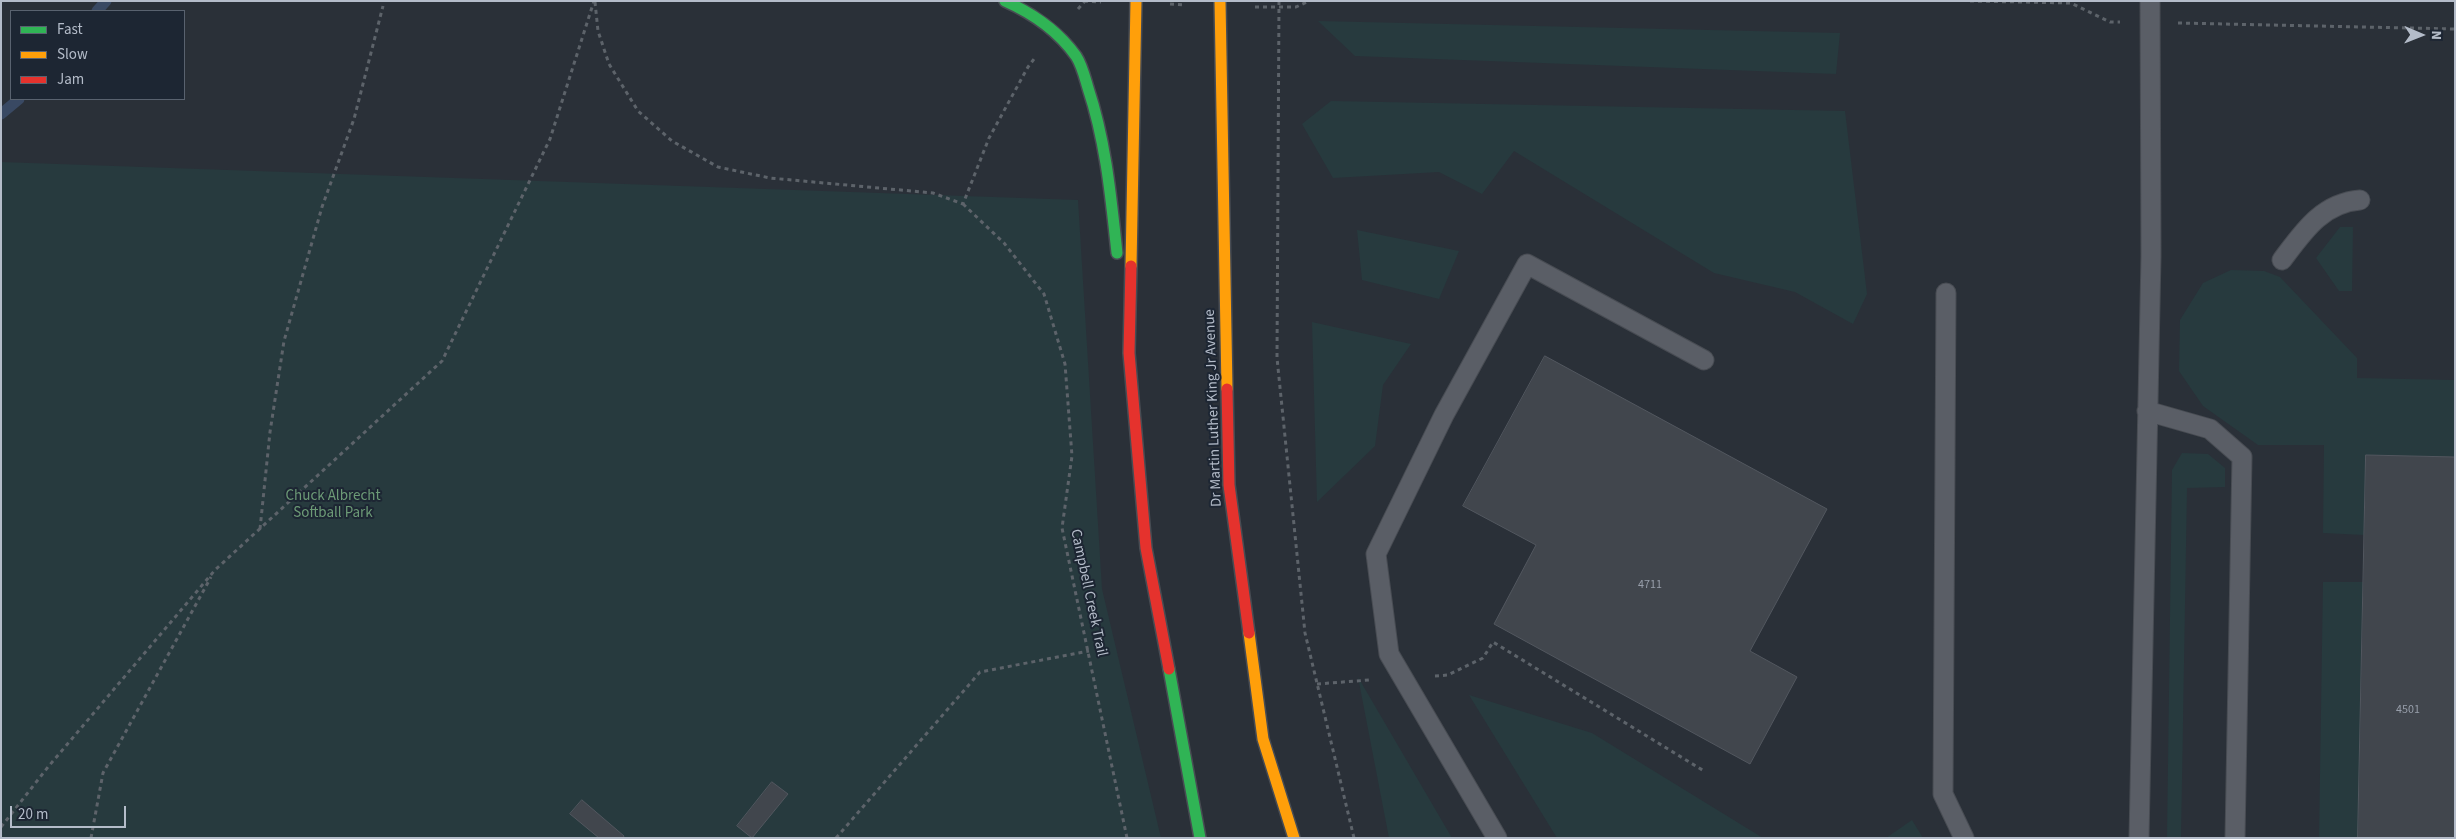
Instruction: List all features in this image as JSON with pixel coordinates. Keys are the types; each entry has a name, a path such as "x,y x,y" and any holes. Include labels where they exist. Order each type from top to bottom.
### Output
{"street":[{"path":"1005,1 1018,6 1043,22 1077,57 1094,105 1109,186 1129,353 1146,548 1200,838"},
{"path":"1129,353 1136,2"},
{"name":"Dr Martin Luther King Jr Avenue","path":"1220,4 1230,485 1263,739 1294,838"}],"lane":[{"path":"2139,838 2151,256 2150,1"},
{"path":"2282,260 2307,226 2343,202 2360,200"},
{"path":"1497,838 1389,654 1376,554 1444,415 1527,264 1704,360"},
{"path":"1946,292 1943,794 1964,838"},
{"path":"2148,411 2210,429 2242,456 2235,838"}],"path":[{"path":"594,1 598,31 609,64 638,111 672,141 718,167 770,178 933,193 963,204 989,138 1028,67"},
{"path":"1,827 48,767 215,570 442,361 550,139 594,1"},
{"path":"1279,1 1277,358 1305,633 1354,838"},
{"path":"1084,2 1220,4 1278,8 1296,7 1309,1"},
{"path":"1970,1 2071,3 2110,22 2455,29"},
{"path":"260,529 270,432 284,341 322,207 354,119 383,6"},
{"name":"Campbell Creek Trail","path":"963,204 1004,243 1044,294 1064,364 1072,456 1062,528 1127,838"},
{"path":"92,838 103,773 215,570"},
{"path":"1317,684 1448,675 1483,658 1493,642 1704,771"},
{"path":"836,838 980,672 1089,651"}],"green space":[{"path":"1318,21 1840,33 1836,74 1355,56"},
{"path":"1331,101 1845,111 1867,294 1853,324 1795,292 1714,273 1514,151 1482,194 1439,172 1333,178 1302,124"},
{"name":"Chuck Albrecht Softball Park","path":"1,162 1078,200 1102,589 1161,838 1,838"},
{"path":"2340,227 2353,227 2352,291 2339,291 2316,258"},
{"path":"1357,230 1459,251 1439,299 1362,280"},
{"path":"2231,270 2264,271 2280,277 2357,358 2357,378 2455,380 2455,457 2366,455 2364,535 2323,533 2324,445 2258,445 2203,406 2179,371 2180,320 2203,283"},
{"path":"1312,322 1411,344 1383,385 1375,446 1317,502"},
{"path":"2182,453 2208,454 2225,468 2225,487 2187,488 2181,838 2167,838 2172,470"},
{"path":"2323,582 2363,582 2358,838 2319,838"},
{"path":"1358,677 1452,838 1389,838"},
{"path":"1469,695 1592,733 1763,838 1557,838"},
{"path":"1912,820 1923,838 1886,838"}],"building":[{"path":"1545,356 1827,509 1750,651 1797,677 1750,764 1494,624 1536,545 1463,506"},
{"path":"2366,455 2455,457 2455,838 2358,838"},
{"path":"772,782 788,794 752,838 737,826"},
{"path":"582,800 624,836 623,838 599,838 570,814"}],"waterway":[{"path":"98,10 106,1"},
{"path":"1,114 18,100"}],"traffic: fast":[{"path":"1005,1 1035,17 1053,31 1069,47 1080,63 1104,149 1117,253"},
{"path":"1169,669 1200,838"}],"traffic: slow":[{"path":"1131,266 1136,1"},
{"path":"1220,1 1227,389"},
{"path":"1249,633 1263,739 1294,838"}],"traffic: jam":[{"path":"1131,266 1129,353 1146,548 1169,669"},
{"path":"1227,389 1229,485 1249,633"}]}
